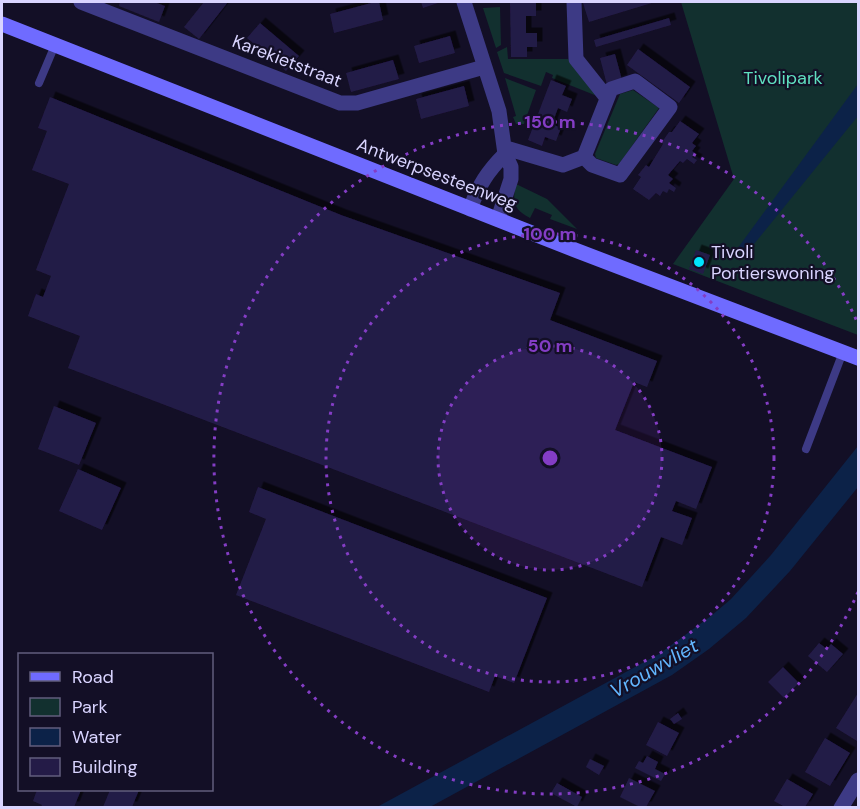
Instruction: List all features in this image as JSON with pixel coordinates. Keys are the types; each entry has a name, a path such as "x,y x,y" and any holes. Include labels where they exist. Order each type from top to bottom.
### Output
{"main road":[{"name":"Antwerpsesteenweg","path":"2,24 470,209 858,358"}],"street":[{"name":"Karekietstraat","path":"81,2 340,103 357,103 484,68"},
{"path":"464,2 499,111 511,167 511,179 498,219"},
{"path":"574,2 576,59 607,98"},
{"path":"506,151 563,165 584,157 611,89 635,81 670,107 620,175 592,165 584,157"},
{"path":"470,209 488,171 506,151"},
{"path":"842,807 858,780"}],"lane":[{"path":"39,83 55,45"},
{"path":"806,449 843,352"}],"green space":[{"name":"Tivolipark","path":"681,2 858,2 858,335 673,264 734,179"},
{"path":"500,7 501,45 496,48 483,8"},
{"path":"507,47 508,59 568,59 597,96 552,78 553,75 546,72 541,86 504,73 497,52"},
{"path":"505,78 536,90 524,124 516,124 513,117 516,116"},
{"path":"633,90 659,108 619,164 596,158 595,154 620,94"},
{"path":"516,184 547,199 577,229 550,219 552,215 535,208 530,218 520,212 514,201"}],"water":[{"path":"858,84 858,116 746,254 737,249"},
{"name":"Vrouwvliet","path":"858,446 858,487 790,571 746,618 709,649 672,675 430,807 377,807 659,654 711,616 731,599 771,555"}],"building":[{"path":"120,2 154,2 165,6 159,22 119,6"},
{"path":"204,2 228,2 199,39 184,27"},
{"path":"379,2 383,20 334,33 330,14"},
{"path":"421,2 441,2 423,8"},
{"path":"510,2 536,2 536,16 526,16 526,33 537,33 537,47 527,47 527,57 511,57"},
{"path":"655,2 589,22 583,3"},
{"path":"669,18 671,25 596,47 594,40"},
{"path":"260,23 299,56 286,71 247,38"},
{"path":"450,36 455,53 419,63 414,46"},
{"path":"638,49 690,87 679,103 627,65"},
{"path":"615,54 622,80 607,85 600,58"},
{"path":"393,60 399,79 351,92 346,73"},
{"path":"551,80 566,86 562,95 572,99 567,112 558,108 552,124 561,128 556,141 545,137 542,146 528,140"},
{"path":"464,86 469,106 421,119 416,99"},
{"path":"50,97 341,215 560,293 550,320 657,361 647,387 634,382 615,430 712,467 696,509 676,501 672,511 692,518 682,545 661,537 642,587 68,368 80,336 28,316 36,294 43,297 51,276 36,270 69,184 32,170 47,131 38,128"},
{"path":"680,121 699,134 692,143 696,146 692,151 695,153 692,157 697,160 694,164 687,159 683,163 680,161 668,175 673,179 669,183 676,188 674,192 669,189 667,193 663,191 660,196 656,193 649,200 633,189 641,177 638,175 646,165 649,167 663,144 662,142"},
{"name":"Tivoli Portierswoning","path":"696,250 710,255 703,274 689,269"},
{"path":"54,406 96,423 79,465 38,449"},
{"path":"78,469 121,488 102,530 59,511"},
{"path":"258,487 547,598 514,683 495,676 489,692 236,595 266,519 249,512"},
{"path":"819,643 827,649 831,644 843,654 827,672 808,656"},
{"path":"783,667 799,683 784,698 768,682"},
{"path":"858,693 858,739 857,741 836,728"},
{"path":"678,713 682,719 674,724 670,719"},
{"path":"658,722 679,733 667,756 646,745"},
{"path":"825,738 850,753 830,786 805,772"},
{"path":"647,756 658,762 655,769 665,774 661,781 635,768 639,761 643,763"},
{"path":"590,759 604,766 599,775 586,767"},
{"path":"629,778 655,791 646,807 640,807 620,797"},
{"path":"787,779 813,794 805,807 785,807 774,801"},
{"path":"557,783 582,797 577,807 551,793"},
{"path":"37,791 81,791 74,807 41,807 42,805 33,801"},
{"path":"110,791 139,791 132,807 103,807"}],"place":[{"name":"Tivoli Portierswoning","path":"699,262"}]}
